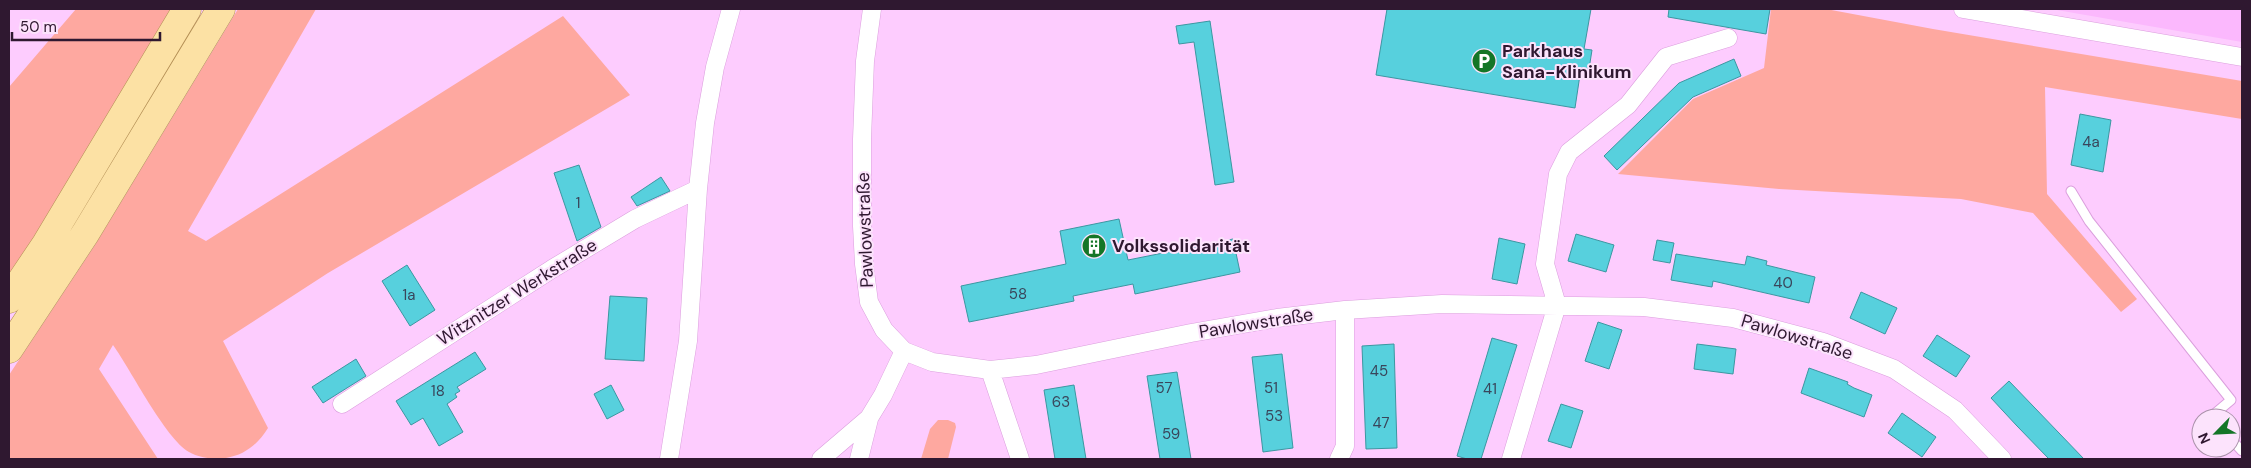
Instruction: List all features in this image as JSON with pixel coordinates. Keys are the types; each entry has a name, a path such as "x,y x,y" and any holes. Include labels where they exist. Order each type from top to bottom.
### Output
{"main road":[{"path":"9,299 46,244 187,9"},
{"path":"9,349 85,234 221,9"}],"street":[{"path":"669,459 688,341 698,189 705,123 715,67 732,9"},
{"name":"Pawlowstraße","path":"872,9 865,61 862,139 864,264 869,302 884,330 904,351 932,362 990,370 1036,365 1191,333 1277,318 1345,310 1442,304 1644,307 1733,318 1823,342 1894,369 1955,410 2002,459"},
{"path":"1963,9 1990,11 2242,57"},
{"path":"1511,459 1556,305 1545,264 1558,174 1569,152 1628,105 1666,57 1728,38"},
{"name":"Witznitzer Werkstraße","path":"342,404 635,218 698,189"},
{"path":"1338,459 1345,446 1345,310"},
{"path":"821,459 836,449 869,418 883,395 904,351"},
{"path":"990,370 1020,459"},
{"path":"859,459 869,418"}],"lane":[{"path":"2071,191 2089,221 2231,400 2222,408"}],"shaded area":[{"path":"76,9 171,9 26,252 9,276 9,87"},
{"path":"238,9 316,9 188,231 206,241 563,16 630,95 328,273 223,341 268,428 255,444 245,451 233,457 222,459 202,457 189,452 159,419 113,345 99,369 158,459 9,459 9,375 95,245"},
{"path":"1771,9 1826,9 2242,81 2242,119 2045,87 2047,194 2137,299 2121,312 2033,213 1961,199 1779,189 1618,174 1693,99 1764,68"},
{"path":"2051,9 2242,9 2242,42 2120,21"},
{"path":"938,420 948,420 955,423 956,427 948,459 921,459 930,429"}],"building":[{"name":"Parkhaus Sana-Klinikum","path":"1387,9 1591,9 1584,49 1592,50 1589,69 1581,68 1575,108 1376,75"},
{"path":"1669,9 1770,9 1766,34 1668,17"},
{"path":"1210,21 1234,182 1215,185 1194,42 1179,44 1176,26"},
{"path":"1734,59 1741,76 1693,97 1617,170 1604,156 1679,83"},
{"path":"2080,114 2111,120 2103,172 2071,165"},
{"path":"579,165 601,227 577,241 554,173"},
{"path":"661,177 670,191 637,206 631,197"},
{"path":"1119,219 1128,260 1233,239 1240,272 1135,294 1133,284 1073,296 1074,301 969,322 961,286 1066,264 1060,231"},
{"path":"1576,234 1614,245 1606,272 1568,261"},
{"path":"1499,238 1525,244 1517,284 1492,279"},
{"path":"1657,240 1674,243 1670,263 1653,260"},
{"path":"1676,254 1745,265 1747,256 1767,261 1766,265 1815,277 1809,303 1713,281 1712,287 1671,280"},
{"path":"407,265 435,310 410,326 382,281"},
{"path":"1861,292 1897,308 1885,334 1850,318"},
{"path":"610,296 647,298 644,361 605,359"},
{"path":"1598,322 1622,330 1609,369 1585,361"},
{"path":"1937,335 1970,356 1956,377 1923,356"},
{"path":"1492,338 1517,345 1481,459 1467,459 1457,456"},
{"path":"1394,344 1397,448 1366,449 1362,346"},
{"path":"1697,344 1736,349 1733,374 1694,369"},
{"path":"475,352 486,369 457,387 460,391 455,394 457,397 447,404 463,432 439,446 423,418 411,425 396,401"},
{"path":"1282,354 1293,448 1263,452 1252,357"},
{"path":"356,359 366,376 323,403 312,387"},
{"path":"1809,368 1848,382 1847,384 1854,388 1872,395 1864,417 1801,393"},
{"path":"1177,372 1191,459 1160,459 1147,376"},
{"path":"2009,381 2084,459 2049,459 2017,426 1991,398"},
{"path":"611,385 624,410 607,419 594,394"},
{"path":"1074,385 1086,459 1055,459 1044,390"},
{"path":"1561,404 1583,411 1571,448 1548,441"},
{"path":"1902,413 1936,437 1922,457 1888,433"}],"place":[{"name":"Parkhaus Sana-Klinikum","path":"1484,61"},
{"name":"Volkssolidarität","path":"1094,246"}]}
